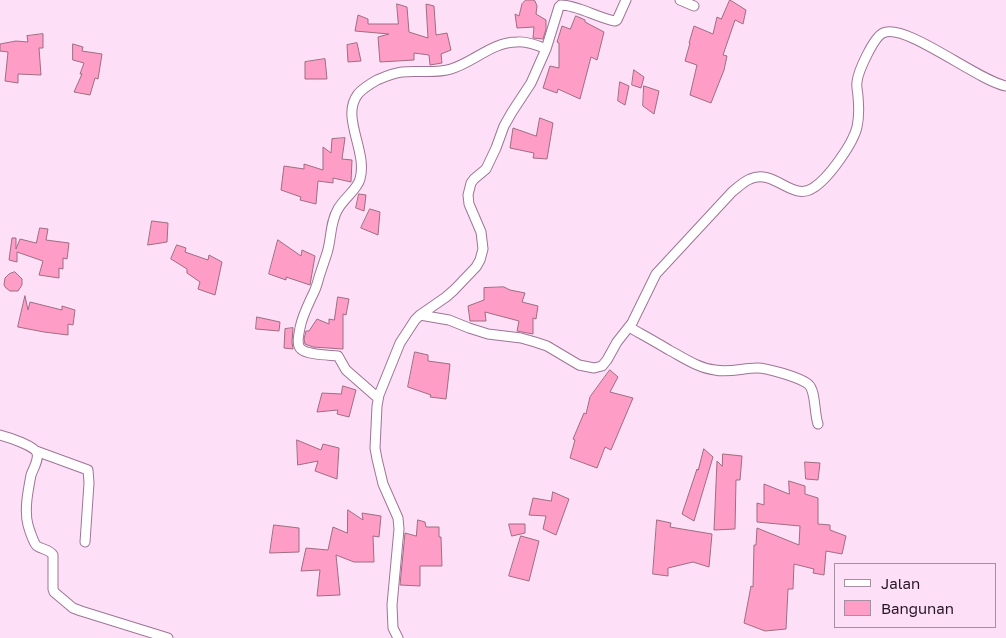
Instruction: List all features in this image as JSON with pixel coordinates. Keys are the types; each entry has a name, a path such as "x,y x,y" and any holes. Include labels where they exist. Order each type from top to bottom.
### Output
{"street":[{"path":"398,638 393,628 392,600 399,529 398,518 383,484 377,459 375,438 378,398 400,343 420,315 454,290 476,267 480,260 483,249 481,232 469,204 468,195 471,183 474,178 486,170 504,126 532,83 561,6 571,6 615,21 626,0"},
{"path":"680,0 694,6"},
{"path":"420,315 449,320 488,334 535,342 547,346 579,365 594,368 602,366 617,342 630,327 656,274 732,192 751,178 767,177 798,192 806,192 827,175 849,147 856,128 858,106 857,82 867,55 881,34 888,31 904,35 920,42 986,80 1006,86"},
{"path":"378,398 346,370 338,356 304,352 299,346 300,325 327,256 332,222 337,209 357,185 361,177 360,152 353,122 352,110 354,101 363,88 393,74 401,72 439,72 452,69 490,49 504,44 532,43 546,49"},
{"path":"630,327 699,366 715,370 737,371 758,368 767,369 791,376 808,384 813,392 818,424"},
{"path":"0,435 27,445 36,451 88,470 89,483 85,542"},
{"path":"36,451 37,460 31,476 26,511 28,527 34,543 37,546 50,550 54,555 52,589 54,592 73,608 168,638"}],"building":[{"path":"526,0 535,1 537,6 536,14 546,20 543,39 533,38 534,27 517,28 515,14 519,16 522,4"},
{"path":"730,0 746,10 743,24 735,20 723,55 727,56 724,70 711,103 690,95 697,65 685,61 694,26 713,34 717,17 721,19"},
{"path":"397,4 407,7 409,32 428,38 426,4 434,6 436,35 447,33 451,50 441,54 442,63 430,65 429,55 414,53 414,60 380,62 378,37 389,34 355,31 358,15 368,19 368,24 398,24"},
{"path":"576,16 604,32 597,60 591,57 580,99 558,89 557,93 543,88 550,66 559,68 559,43 557,42 562,26 570,29"},
{"path":"43,34 43,48 39,48 41,75 18,74 18,83 5,81 8,52 0,51 0,44 16,41 28,42 27,36"},
{"path":"357,43 361,61 348,62 347,45"},
{"path":"73,44 83,47 82,51 102,54 98,79 95,78 90,95 74,92 82,74 80,74 84,63 73,60"},
{"path":"325,59 327,79 305,79 305,62"},
{"path":"634,70 644,77 641,88 632,85"},
{"path":"620,82 629,86 625,105 618,101"},
{"path":"644,86 659,91 654,114 643,106"},
{"path":"540,118 553,123 547,159 533,158 534,153 510,148 513,128 536,136"},
{"path":"345,138 342,159 352,160 351,182 333,178 333,183 318,181 316,204 300,200 301,197 281,190 284,166 304,169 304,164 323,170 323,147 331,153 332,139"},
{"path":"359,194 366,195 364,211 356,208"},
{"path":"370,209 380,212 378,235 361,228"},
{"path":"152,221 168,223 167,242 148,245"},
{"path":"40,228 48,229 46,240 69,243 67,259 63,258 63,269 59,268 59,278 39,275 43,261 17,252 17,262 9,260 12,238 16,238 16,249 20,239 36,243"},
{"path":"278,240 301,256 302,250 315,256 310,285 286,277 286,280 269,274"},
{"path":"177,245 186,248 185,252 208,260 209,255 222,262 215,295 198,289 200,282 187,273 187,269 171,259"},
{"path":"15,272 22,279 22,285 18,291 10,291 4,285 5,278"},
{"path":"504,287 525,293 522,302 538,306 536,319 533,318 533,334 517,331 519,321 485,312 486,321 470,321 468,306 484,300 484,288"},
{"path":"25,296 28,310 30,302 62,310 62,306 75,310 73,325 68,324 68,335 18,327"},
{"path":"338,297 349,299 346,315 343,314 343,349 313,347 305,344 306,331 309,331 317,319 329,324 329,319 334,320"},
{"path":"257,317 280,322 279,331 256,329"},
{"path":"293,328 293,349 284,348 285,329"},
{"path":"415,352 428,355 428,361 450,364 446,399 430,397 431,395 408,387"},
{"path":"610,370 618,377 610,392 633,398 611,450 605,447 597,468 570,458 575,440 573,439 584,413 586,414 590,397"},
{"path":"343,386 356,390 349,417 337,414 338,410 317,412 322,393 341,394"},
{"path":"297,440 321,450 323,444 339,448 337,479 315,471 318,461 298,465"},
{"path":"704,449 713,457 694,521 682,514"},
{"path":"723,454 742,456 740,480 736,480 735,529 714,530 717,461 722,466"},
{"path":"805,462 820,463 818,480 806,479"},
{"path":"789,481 805,486 805,494 818,498 818,524 830,525 830,530 846,536 842,554 826,551 824,575 813,573 814,569 794,564 793,589 788,589 786,629 765,631 744,623 751,586 753,587 754,545 756,545 757,528 799,545 800,526 757,522 757,503 764,505 764,484 789,494"},
{"path":"553,492 569,499 556,535 543,529 546,516 529,515 533,498 551,501"},
{"path":"348,510 363,520 362,513 381,516 379,537 373,536 374,562 354,562 336,555 340,595 317,596 320,570 301,571 306,548 328,550 333,527 347,533"},
{"path":"418,520 425,522 426,527 439,527 442,566 420,566 420,586 400,585 405,533 416,536"},
{"path":"657,520 671,523 670,527 712,534 709,567 693,562 668,568 668,576 653,574"},
{"path":"509,524 525,524 525,533 512,536"},
{"path":"274,525 299,528 299,552 270,553"},
{"path":"521,536 539,541 529,581 509,576"}]}
